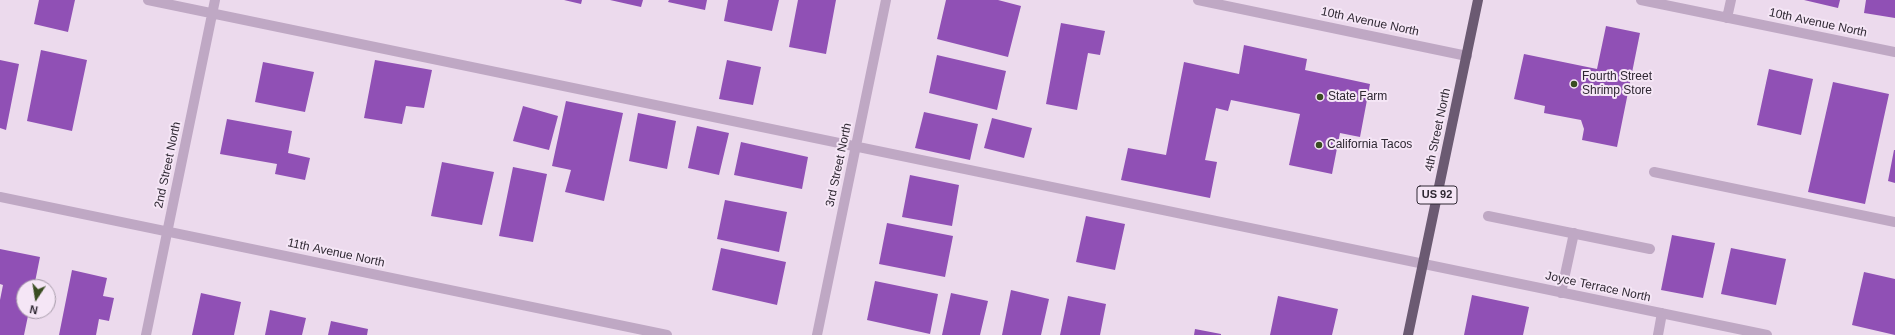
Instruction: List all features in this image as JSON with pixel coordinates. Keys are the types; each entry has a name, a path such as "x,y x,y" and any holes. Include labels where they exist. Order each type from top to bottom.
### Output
{"main road":[{"name":"4th Street North","path":"1408,335 1478,0"}],"street":[{"name":"Joyce Terrace North","path":"148,0 1767,335"},
{"name":"2nd Street North","path":"146,335 215,0"},
{"name":"3rd Street North","path":"817,335 886,0"},
{"name":"10th Avenue North","path":"1198,0 1467,56"},
{"name":"10th Avenue North","path":"1641,0 1654,1 1727,18 1895,52"},
{"path":"1727,18 1731,0"},
{"path":"1654,172 1895,222"},
{"name":"11th Avenue North","path":"0,197 667,335"},
{"path":"1488,216 1650,249"},
{"path":"1561,293 1574,233"},
{"path":"1658,335 1662,313"}],"building":[{"path":"39,0 75,0 68,32 34,24"},
{"path":"564,0 582,0 581,4"},
{"path":"610,0 643,0 641,7"},
{"path":"669,0 707,0 705,10 668,2"},
{"path":"728,0 779,0 772,31 724,21"},
{"path":"798,0 836,0 826,54 789,47"},
{"path":"946,0 998,0 1021,6 1008,57 937,39"},
{"path":"1804,0 1840,0 1838,8"},
{"path":"1866,0 1895,0 1895,18 1864,13"},
{"path":"1061,23 1105,31 1100,55 1088,53 1077,110 1046,104"},
{"name":"Fourth Street Shrimp Store","path":"1606,26 1640,33 1617,147 1582,140 1584,129 1581,120 1544,113 1545,106 1514,99 1524,54 1597,69"},
{"path":"1244,45 1307,59 1305,70 1370,84 1360,137 1340,133 1332,174 1289,165 1300,114 1231,100 1228,111 1216,108 1205,160 1217,162 1210,198 1121,180 1128,148 1166,155 1184,62 1239,74"},
{"path":"41,50 87,60 72,131 27,121"},
{"path":"937,55 1006,71 997,110 929,93"},
{"path":"0,60 19,64 6,130 0,128"},
{"path":"375,60 432,70 424,108 406,106 402,124 364,118"},
{"path":"727,60 761,67 753,105 719,99"},
{"path":"263,62 314,72 305,112 255,102"},
{"path":"1769,69 1813,79 1801,135 1757,125"},
{"path":"1833,82 1889,94 1865,204 1808,192"},
{"path":"566,101 623,113 604,201 565,192 571,170 552,166"},
{"path":"523,106 558,116 549,150 513,141"},
{"path":"924,112 978,124 970,160 915,148"},
{"path":"638,113 676,121 667,169 629,161"},
{"path":"992,118 1032,128 1024,158 984,148"},
{"path":"227,119 292,131 288,153 310,158 305,180 275,174 277,164 220,154"},
{"path":"697,126 729,133 719,175 688,168"},
{"path":"741,142 808,157 802,189 734,175"},
{"path":"1895,150 1895,183 1888,181"},
{"path":"442,162 494,172 482,225 431,216"},
{"path":"513,167 547,174 533,242 499,236"},
{"path":"910,175 959,185 952,226 902,217"},
{"path":"725,200 787,212 779,252 717,239"},
{"path":"1086,216 1125,224 1115,270 1076,262"},
{"path":"887,223 953,236 945,277 879,264"},
{"path":"1672,235 1715,243 1703,298 1661,290"},
{"path":"721,248 786,262 777,305 712,290"},
{"path":"1731,248 1786,259 1776,305 1721,294"},
{"path":"0,249 40,257 36,279 16,279 16,319 27,319 24,335 0,335 0,300 3,285 0,284"},
{"path":"72,270 107,278 103,296 114,298 109,321 99,319 96,335 59,335"},
{"path":"1864,272 1895,279 1895,335 1852,325"},
{"path":"875,281 938,294 930,334 867,320"},
{"path":"1011,290 1049,299 1041,335 1002,335"},
{"path":"201,293 241,302 234,335 192,335"},
{"path":"951,293 988,301 980,335 942,335"},
{"path":"1472,295 1529,307 1523,335 1464,335"},
{"path":"1068,296 1106,304 1100,335 1060,335"},
{"path":"1278,296 1338,309 1332,335 1270,335"},
{"path":"270,310 306,318 302,335 265,335"},
{"path":"331,321 368,329 367,335 328,335"},
{"path":"1195,329 1221,334 1221,335 1194,335"}],"place":[{"name":"Fourth Street Shrimp Store","path":"1574,84"},
{"name":"State Farm","path":"1320,97"},
{"name":"California Tacos","path":"1319,145"}]}
